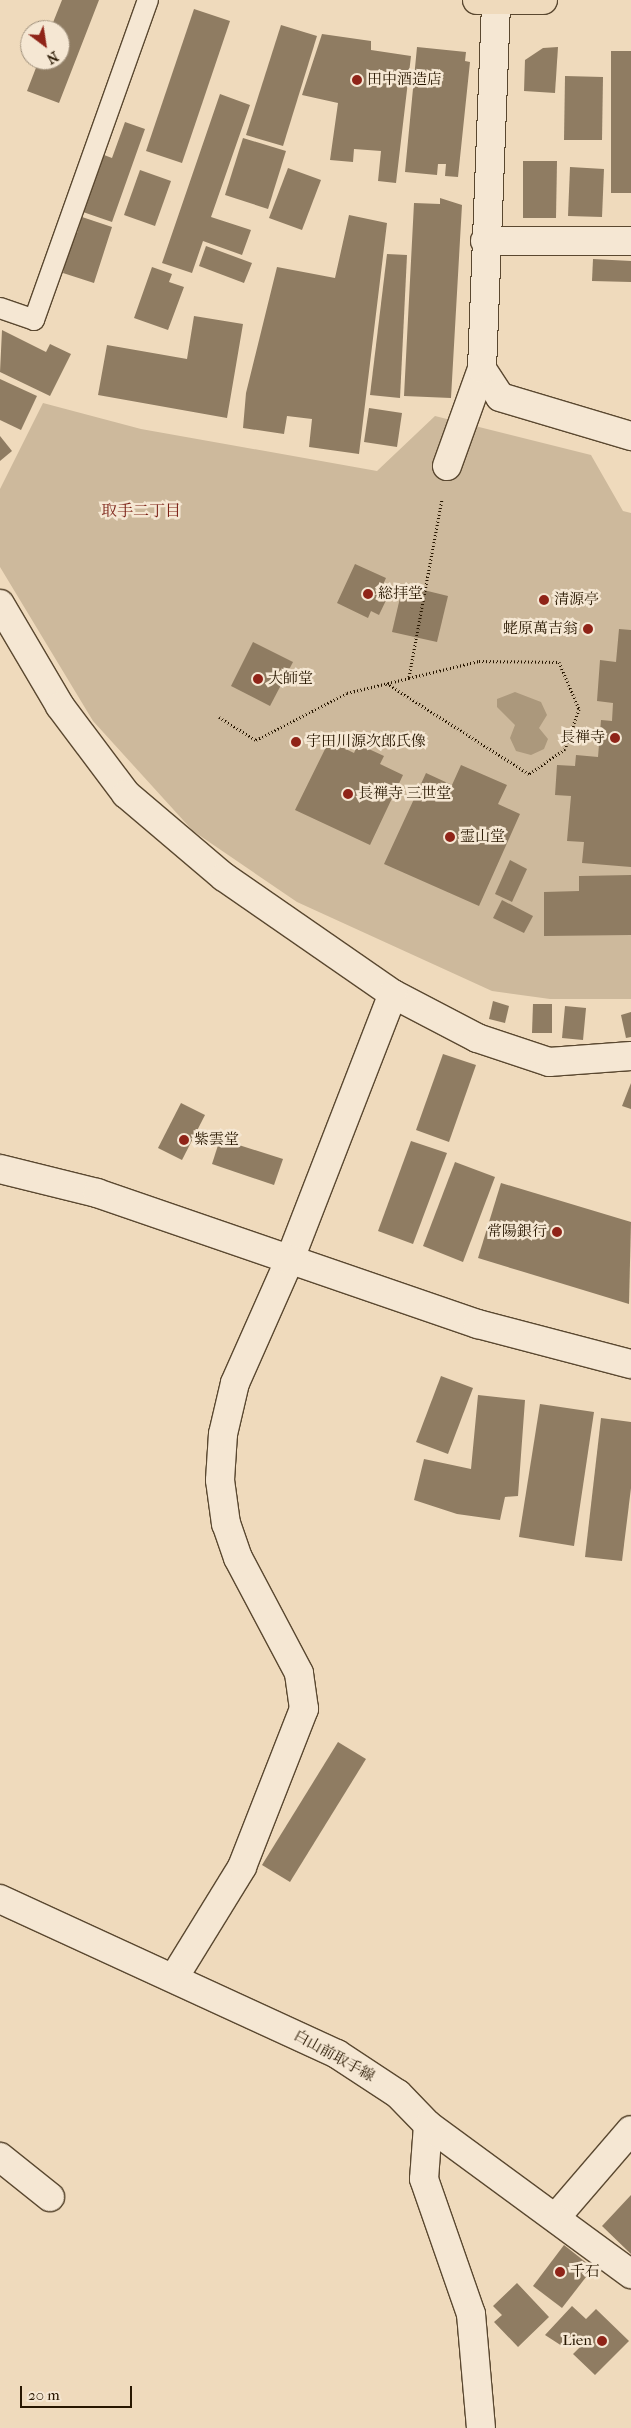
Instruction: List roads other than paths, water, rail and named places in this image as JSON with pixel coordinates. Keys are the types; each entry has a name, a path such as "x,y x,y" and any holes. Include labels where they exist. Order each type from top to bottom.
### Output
{"main road":[{"path":"487,1 543,0"}],"street":[{"path":"447,466 482,369 487,1"},
{"path":"484,241 631,241"},
{"path":"482,369 500,397 631,436"},
{"path":"0,604 60,706 126,794 224,877 393,994 477,1038 549,1062 631,1056"},
{"path":"175,1976 242,1867 304,1709 298,1673 238,1558 226,1524 220,1480 223,1434 235,1383 290,1259 393,994"},
{"path":"0,1169 97,1194 478,1324 631,1364"},
{"name":"白山前取手線","path":"0,1899 175,1976 337,2054 398,2094 428,2125 556,2216 631,2274"},
{"path":"428,2125 424,2179 471,2314 481,2428"},
{"path":"556,2216 631,2130"},
{"path":"0,2157 50,2197"}],"lane":[{"path":"0,308 34,320 148,0"}],"place":[{"name":"田中酒造店","path":"357,80"},
{"name":"総拝堂","path":"368,594"},
{"name":"清源亭","path":"544,600"},
{"name":"蛯原萬吉翁","path":"588,629"},
{"name":"大師堂","path":"258,679"},
{"name":"長禅寺","path":"615,738"},
{"name":"宇田川源次郎氏像","path":"296,742"},
{"name":"長禅寺 三世堂","path":"348,794"},
{"name":"霊山堂","path":"450,837"},
{"name":"紫雲堂","path":"184,1140"},
{"name":"常陽銀行","path":"557,1232"},
{"name":"千石","path":"560,2272"},
{"name":"Lien","path":"602,2341"}],"district":[{"name":"取手二丁目","path":"141,511"}]}
